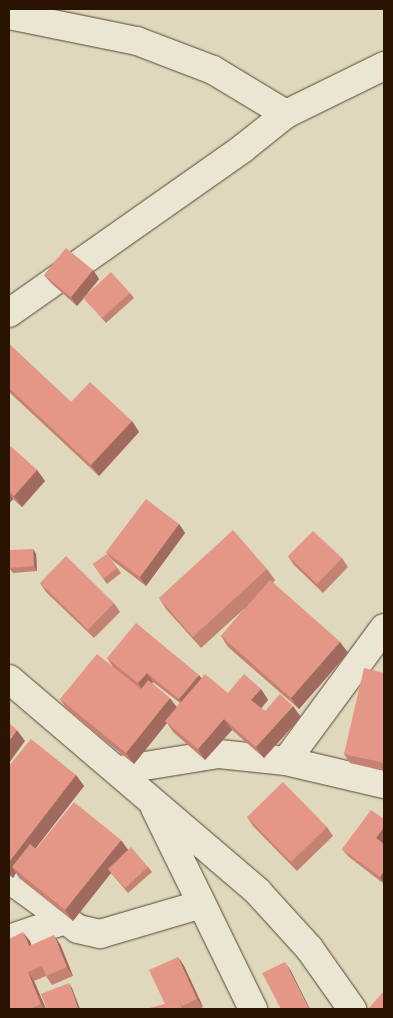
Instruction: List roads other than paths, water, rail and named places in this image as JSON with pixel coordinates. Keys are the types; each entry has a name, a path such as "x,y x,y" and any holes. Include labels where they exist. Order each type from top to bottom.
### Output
{"street":[{"path":"9,15 137,40 213,70 286,114"},
{"path":"9,313 234,154 286,114 384,66"},
{"path":"286,761 384,628"},
{"path":"9,679 120,770 258,892 309,948 352,1009"},
{"path":"120,770 218,754 286,761 384,784"},
{"path":"149,796 253,1009"},
{"path":"9,879 78,929 100,934 202,904"},
{"path":"9,939 65,920"}]}
